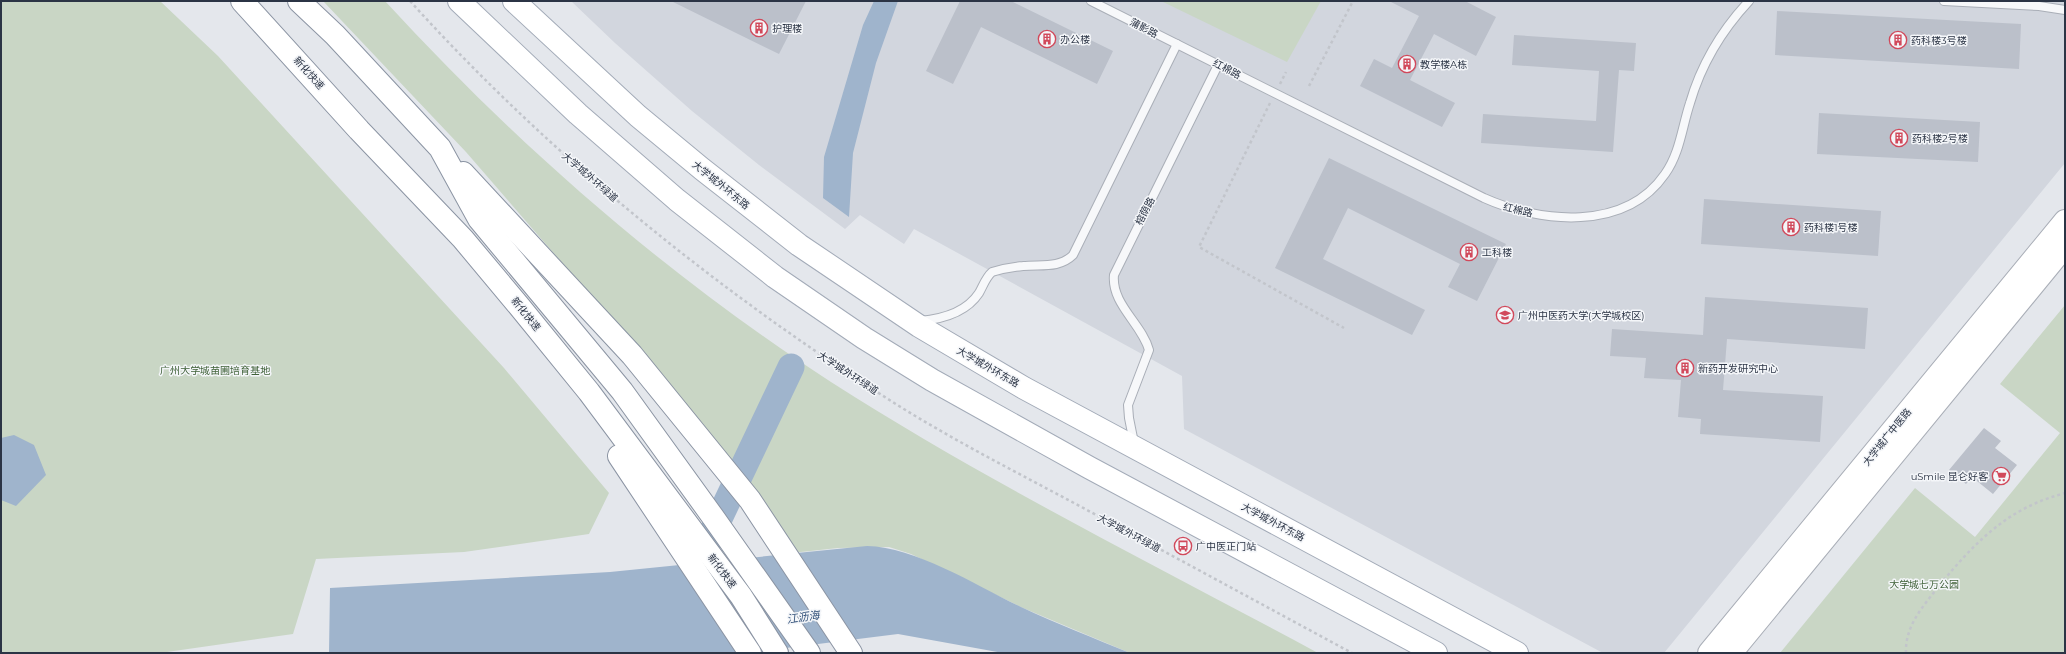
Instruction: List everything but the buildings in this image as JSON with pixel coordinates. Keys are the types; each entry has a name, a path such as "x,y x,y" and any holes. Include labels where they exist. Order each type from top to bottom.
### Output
{"main road":[{"name":"新化快速","path":"242,1 463,239 589,392 741,596 777,653"},
{"path":"299,1 335,35 632,355 750,500 851,653"},
{"path":"459,1 501,43 612,145 677,200 763,267 840,321 932,380 1090,468 1436,653"},
{"name":"大学城外环东路","path":"514,1 638,116 707,174 799,245 912,321 991,369 1517,653"},
{"path":"440,148 480,219 622,391 709,510 809,653"},
{"path":"400,172 601,429 750,653"},
{"name":"大学城广中医路","path":"1709,653 2065,220"},
{"name":"大学城广中医路","path":"1731,653 2065,246"}],"lane":[{"name":"蒲影路","path":"1091,1 1198,54"},
{"name":"红棉路","path":"1198,54 1497,204 1536,214 1557,217 1586,217 1606,214 1628,206 1647,193 1665,175 1678,150 1690,100 1704,66 1722,34 1749,1"},
{"path":"1944,1 2039,6 2065,10"},
{"path":"912,321 938,318 960,310 975,298 992,272 1024,266 1052,265 1066,260 1073,255 1177,44"},
{"name":"榕荫路","path":"1135,448 1128,418 1128,405 1149,350 1142,334 1116,292 1114,275 1218,65"}],"path":[{"name":"大学城外环绿道","path":"410,1 467,61 545,138 639,219 754,307 830,361 902,408 980,453 1352,653"},
{"path":"1309,86 1353,1"},
{"path":"1279,86 1286,72"},
{"path":"1272,100 1199,247 1344,328"},
{"path":"1906,653 1906,636 1918,613 1958,562 1978,542 2009,519 2035,503 2065,493"}],"shaded area":[{"name":"广州中医药大学(大学城校区)","path":"571,1 2065,1 2065,163 1664,653 1603,653 1184,429 1182,376 914,229 904,244 860,215 845,229 759,165 692,111 615,43"}],"green space":[{"name":"广州大学城苗圃培育基地","path":"1,1 160,1 218,56 504,368 609,493 589,534 464,552 316,559 293,634 160,653 1,653"},
{"path":"323,1 385,1 487,106 596,206 711,298 770,341 831,382 950,454 1072,522 1318,653 1130,653 1023,608 911,554 889,547 838,548 782,554 569,271 466,152"},
{"path":"1161,1 1321,1 1287,62"},
{"name":"大学城七万公园","path":"2065,305 2065,653 1780,653 1915,488 1975,537 2060,433 2000,384"}],"water":[{"path":"874,1 898,1 876,63 853,153 849,217 823,198 824,157 863,25"},
{"path":"14,435 34,445 46,475 16,506 1,500 1,438"},
{"name":"江沥海","path":"867,546 886,548 926,560 1021,607 1130,653 1003,653 898,634 747,653 329,653 330,588 610,572"}],"waterway":[{"path":"695,569 791,367"}],"place":[{"name":"护理楼","path":"759,28"},
{"name":"办公楼","path":"1047,39"},
{"name":"药科楼3号楼","path":"1898,40"},
{"name":"教学楼A栋","path":"1407,64"},
{"name":"药科楼2号楼","path":"1899,138"},
{"name":"药科楼1号楼","path":"1791,227"},
{"name":"工科楼","path":"1469,252"},
{"name":"广州中医药大学(大学城校区)","path":"1505,315"},
{"name":"新药开发研究中心","path":"1685,368"},
{"name":"uSmile 昆仑好客","path":"2001,476"},
{"name":"广中医正门站","path":"1183,546"}]}
